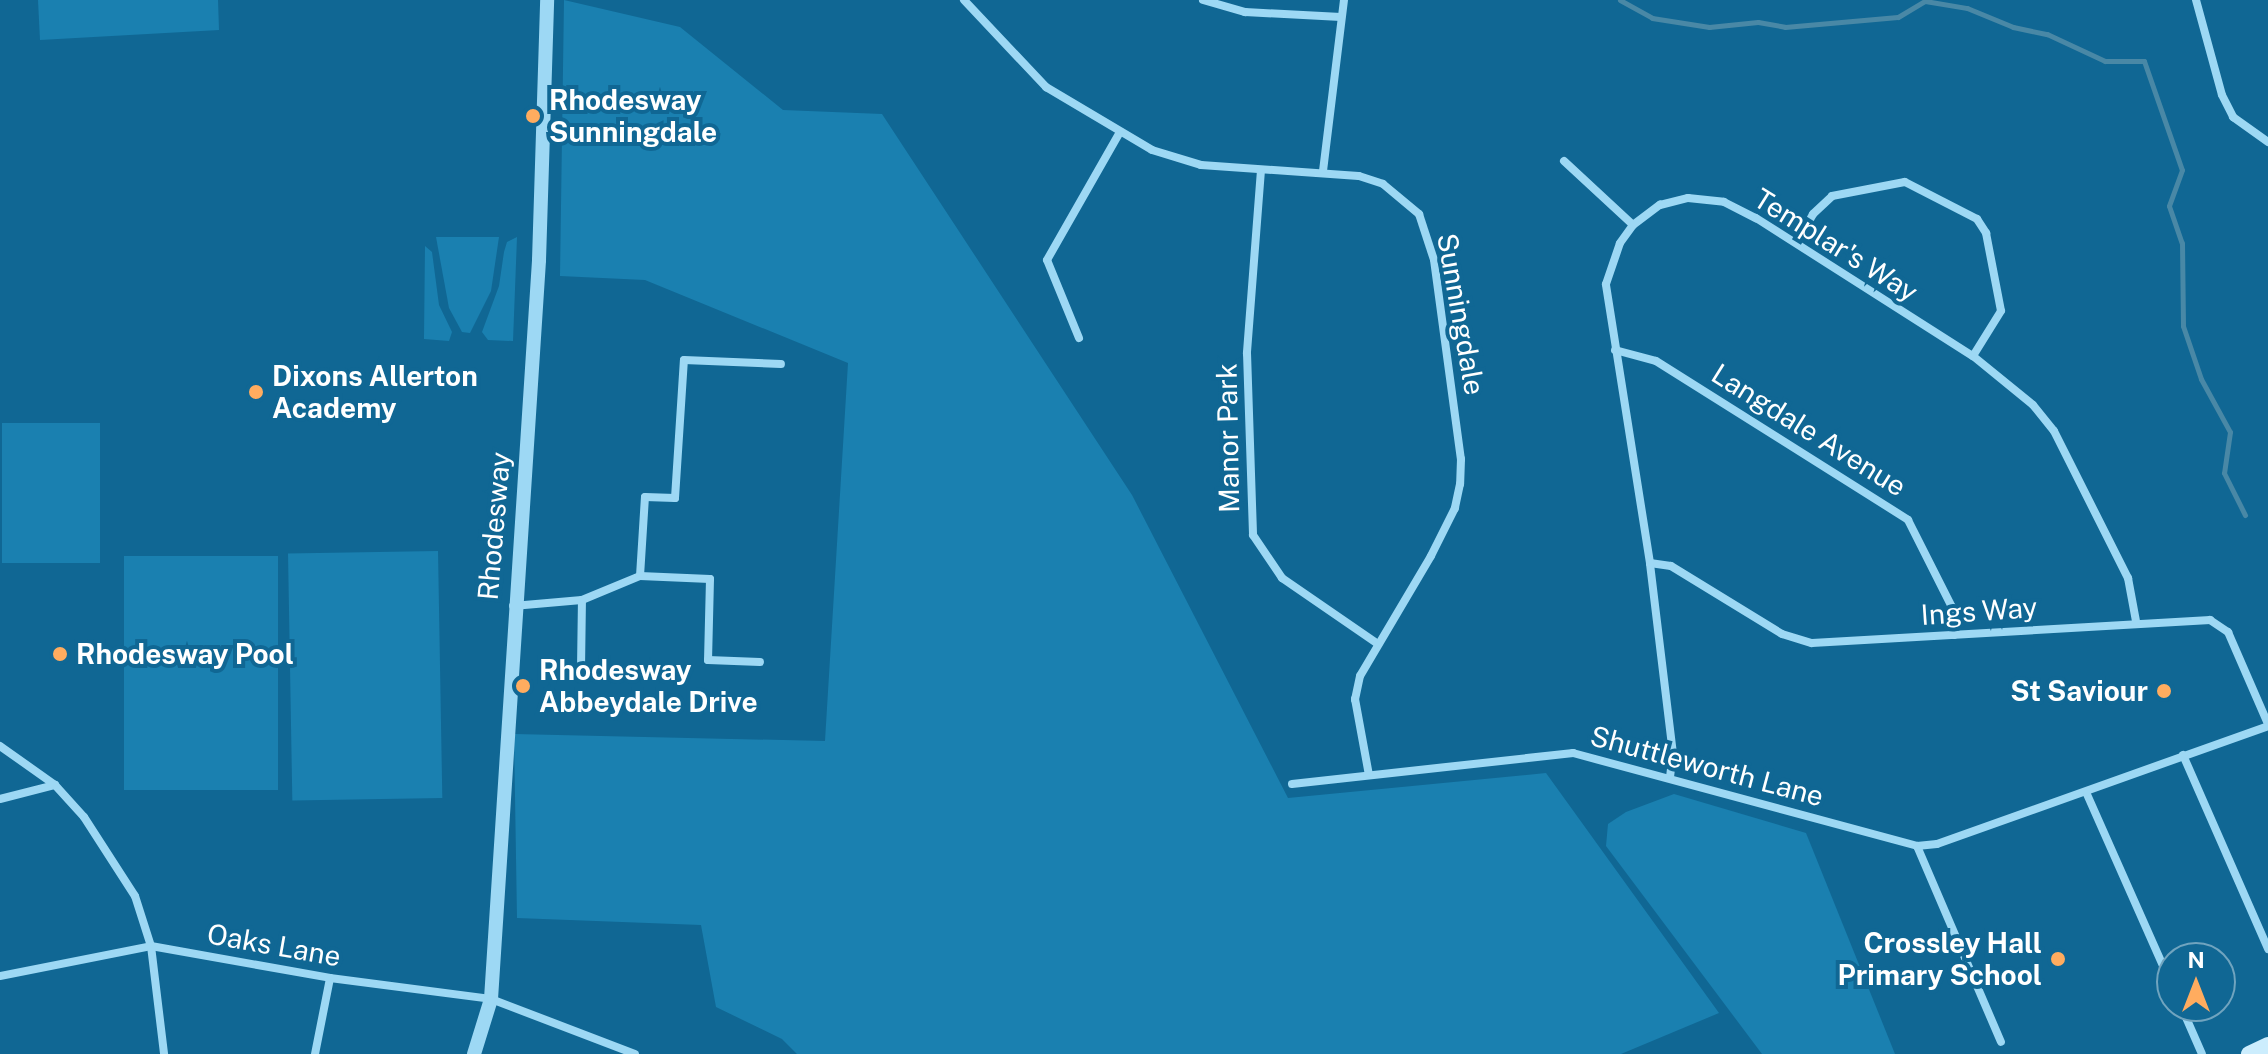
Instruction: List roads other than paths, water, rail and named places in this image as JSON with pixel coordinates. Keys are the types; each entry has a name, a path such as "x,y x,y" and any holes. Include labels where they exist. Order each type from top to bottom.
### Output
{"main road":[{"path":"2249,1054 2268,1045"}],"street":[{"name":"Rhodesway","path":"474,1054 491,999 513,606 537,289 547,0"},
{"name":"Sunningdale","path":"964,0 1024,69 1120,132 1178,160 1261,170 1323,171 1383,184 1419,214 1434,260 1461,459 1455,508 1360,676 1355,699 1369,775"},
{"path":"1203,0 1245,12 1341,17"},
{"path":"1323,171 1344,0"},
{"path":"2196,0 2222,95 2233,117 2268,142"},
{"path":"1079,338 1047,260 1120,132"},
{"path":"1564,161 1633,225"},
{"name":"Manor Park","path":"1261,170 1247,353 1253,535 1282,578 1378,644"},
{"path":"1797,242 1813,214 1832,196 1905,182 1977,219 1986,233 2001,311 1973,356"},
{"name":"Templar's Way","path":"1670,777 1673,754 1650,563 1606,284 1610,261 1633,225 1660,205 1688,198 1724,202 1797,242 1973,356 2033,405 2054,431 2128,578 2136,621"},
{"name":"Langdale Avenue","path":"1615,350 1656,361 1908,520 1952,607 1954,635"},
{"path":"640,576 645,497 675,498 684,360 781,364"},
{"name":"Ings Way","path":"1650,563 1671,566 1782,634 1812,643 2136,621 2220,625 2268,725"},
{"path":"513,606 582,600 640,576 710,579 708,660 760,662"},
{"path":"581,669 582,600"},
{"name":"Shuttleworth Lane","path":"1292,784 1573,753 1917,846 1937,844 2268,725"},
{"path":"0,746 55,785 116,862 135,896 151,946 164,1054"},
{"path":"2183,755 2268,949"},
{"path":"0,799 55,785"},
{"path":"2086,792 2156,950"},
{"path":"1917,846 2001,1042"},
{"path":"0,976 151,946"},
{"name":"Oaks Lane","path":"151,946 330,978 491,999 635,1054"},
{"path":"315,1054 330,978"},
{"path":"2188,1022 2202,1054"}],"waterway":[{"path":"1620,0 1652,18 1709,27 1758,22 1785,27 1898,17 1925,1 1967,8 2013,27 2047,34 2105,61 2144,61 2182,170 2169,206 2182,243 2183,326 2201,379 2230,432 2224,473 2245,515"}],"place":[{"name":"Rhodesway Sunningdale","path":"533,116"},
{"name":"Dixons Allerton Academy","path":"256,392"},
{"name":"Rhodesway Pool","path":"60,654"},
{"name":"Rhodesway Abbeydale Drive","path":"523,686"},
{"name":"St Saviour","path":"2164,691"},
{"name":"Crossley Hall Primary School","path":"2058,959"}]}
